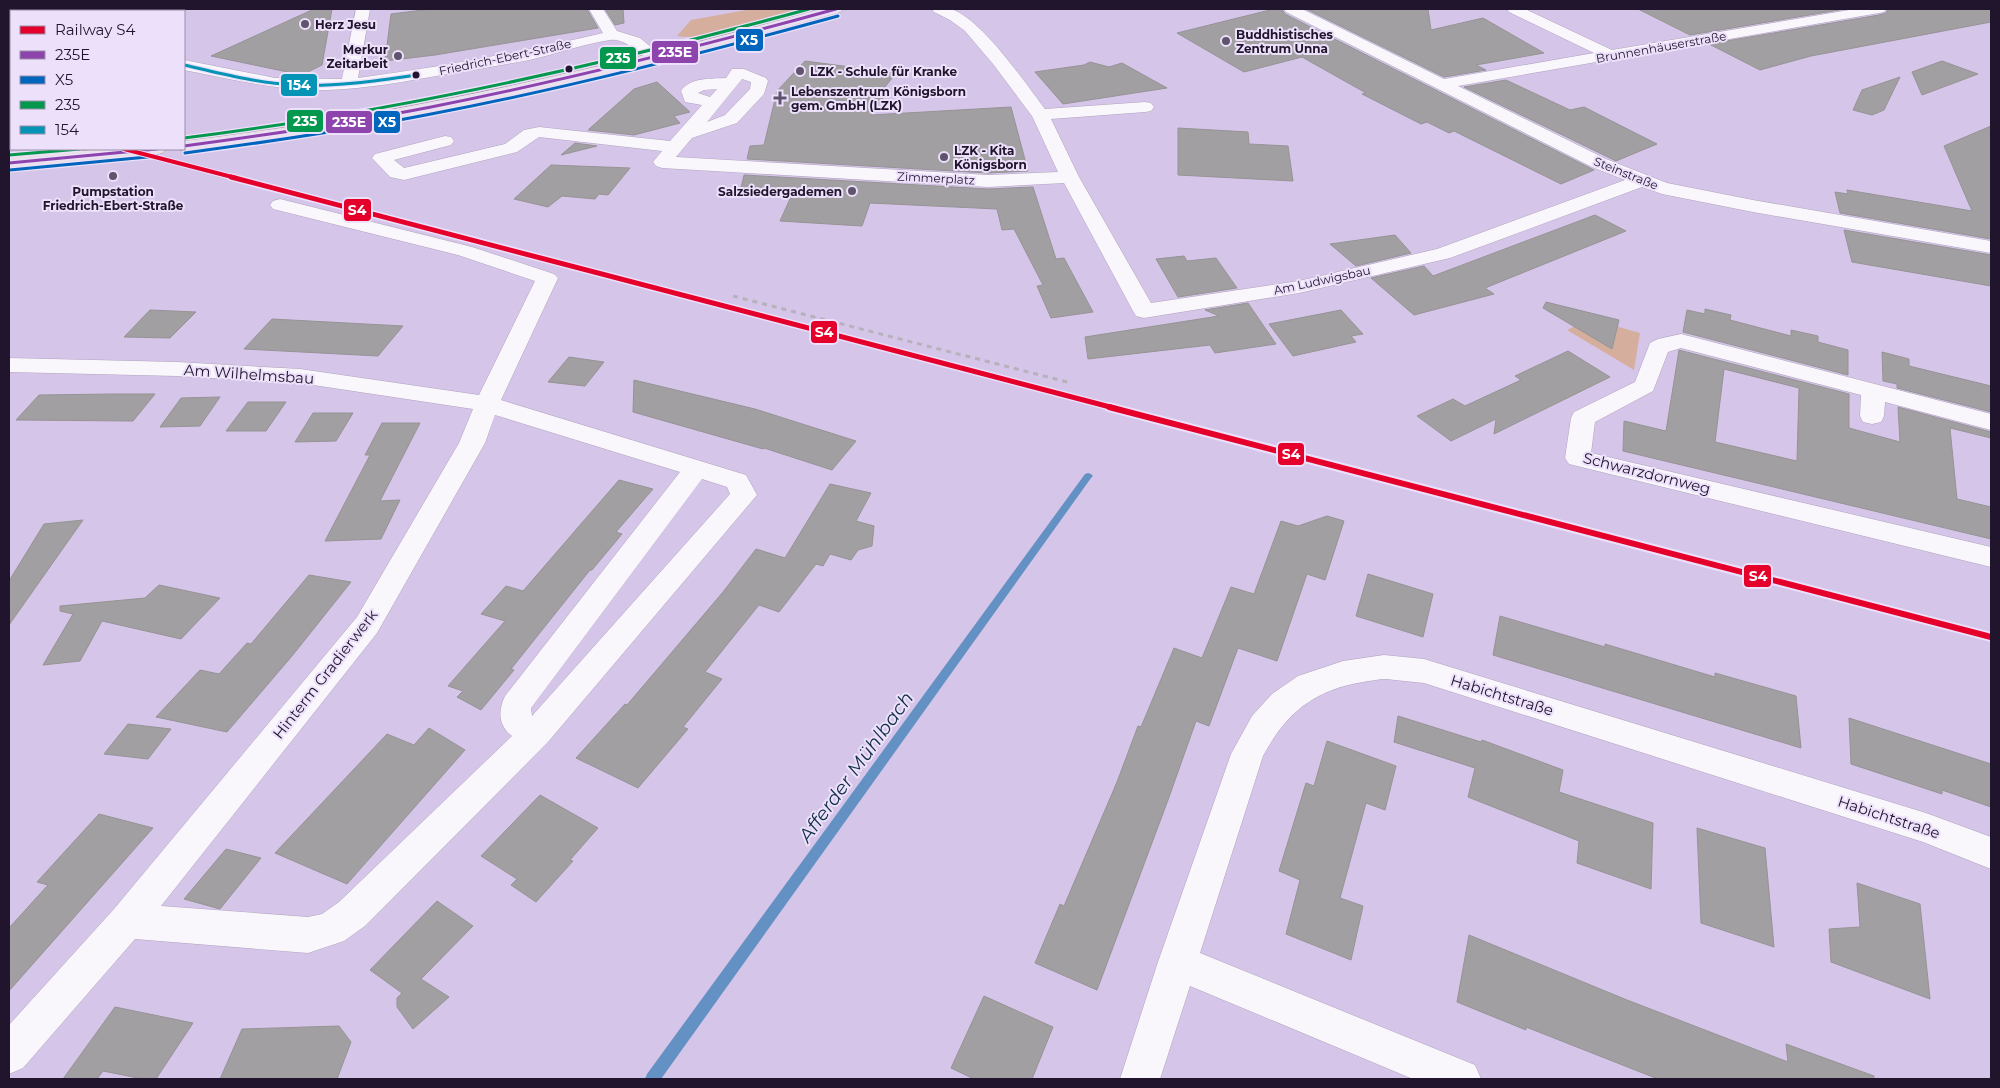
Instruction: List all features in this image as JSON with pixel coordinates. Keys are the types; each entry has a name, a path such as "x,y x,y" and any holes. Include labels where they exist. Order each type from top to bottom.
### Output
{"main road":[{"path":"185,146 283,132 452,102 655,57 836,9"},
{"path":"9,163 147,150"}],"street":[{"path":"349,84 364,9"},
{"path":"596,9 612,35"},
{"path":"939,9 955,17 970,28 999,61 1040,115 1070,177"},
{"name":"Steinstraße","path":"1291,9 1599,163 1662,188 1753,206 1991,247"},
{"path":"1514,9 1612,56"},
{"name":"Brunnenhäuserstraße","path":"1443,84 1877,9"},
{"name":"Friedrich-Ebert-Straße","path":"185,65 275,83 349,84 416,75 520,57 612,35 624,36 636,41 655,57"},
{"path":"686,134 731,119 758,90 760,82 756,78 738,72 731,83 700,85 689,91 691,98 714,103"},
{"name":"Zimmerplatz","path":"731,83 662,162 933,179 988,181 1070,177"},
{"path":"1040,115 1145,107"},
{"path":"445,141 380,158 397,173 404,174 511,148 530,134 539,132 674,148"},
{"name":"Am Ludwigsbau","path":"1070,177 1144,311 1299,287 1443,254 1640,180"},
{"name":"Hinterm Gradierwerk","path":"9,1054 127,920 367,625 472,443 487,404 548,278 465,251 280,205"},
{"name":"Schwarzdornweg","path":"1991,422 1681,341 1658,348 1645,386 1583,418 1578,458 1991,557"},
{"name":"Am Wilhelmsbau","path":"9,365 140,368 300,376 487,404"},
{"path":"1872,416 1873,390"},
{"path":"127,920 308,935 332,929 352,914 537,733 744,495 737,481 487,404"},
{"path":"537,733 519,725 514,717 516,706 697,468"},
{"name":"Habichtstraße","path":"1140,1079 1247,754 1264,725 1282,703 1309,685 1343,673 1384,667 1424,671 1926,828 1991,853"},
{"path":"1177,962 1461,1079"}],"shaded area":[{"path":"752,9 805,10 723,33 691,37 677,36 691,20"},
{"path":"1590,319 1640,333 1634,370 1567,330"}],"building":[{"path":"314,9 332,9 322,65 302,75 211,56"},
{"path":"431,9 587,9 598,28 435,55 385,61 391,14"},
{"path":"605,9 623,9 624,23 615,25"},
{"path":"1274,9 1282,9 1285,14 1594,170 1561,184 1454,131 1449,133 1427,122 1421,124 1362,94 1366,93 1302,57 1244,72 1177,33"},
{"path":"1306,9 1428,9 1431,30 1483,18 1544,53 1476,65 1486,70 1444,77"},
{"path":"1638,9 1845,9 1690,35"},
{"path":"1888,9 1991,9 1991,22 1811,56 1760,70 1709,44 1879,15 1886,13"},
{"path":"805,61 896,73 878,96 884,97 871,115 1011,107 1028,171 988,173 747,159 750,146 764,145 777,91"},
{"path":"1942,61 1978,74 1922,95 1912,72"},
{"path":"1090,62 1109,67 1122,63 1167,88 1063,104 1035,72 1084,65"},
{"path":"1900,77 1884,110 1872,115 1853,110 1862,90"},
{"path":"1506,80 1570,110 1584,107 1657,144 1616,161 1464,87"},
{"path":"657,82 690,112 674,116 680,123 634,135 588,130 634,89"},
{"path":"1991,126 1991,239 1840,213 1835,192 1848,194 1847,190 1972,211 1944,146"},
{"path":"1178,128 1248,132 1249,144 1288,146 1293,181 1178,175"},
{"path":"575,143 597,146 561,155"},
{"path":"551,165 630,168 608,195 599,194 595,199 562,196 548,207 514,199"},
{"path":"744,175 988,189 1033,187 1056,259 1064,258 1093,312 1051,318 1037,286 1043,285 1014,229 1002,230 997,209 870,203 862,226 780,221 794,190 741,188"},
{"path":"1595,215 1626,231 1485,288 1494,294 1414,315 1371,278 1424,266 1433,276"},
{"path":"1844,230 1991,255 1991,286 1852,262"},
{"path":"1395,235 1411,253 1356,266 1330,244"},
{"path":"1184,256 1187,261 1216,258 1237,288 1178,297 1156,259"},
{"path":"1546,302 1619,320 1612,349 1543,308"},
{"path":"1248,303 1276,344 1215,353 1210,345 1088,359 1085,337 1219,316 1205,310"},
{"path":"1705,309 1731,315 1730,320 1791,336 1791,330 1818,336 1818,342 1848,350 1848,375 1683,332 1687,310 1705,314"},
{"path":"150,310 196,312 170,338 124,337"},
{"path":"1341,310 1363,334 1351,336 1356,342 1293,356 1269,324"},
{"path":"272,319 403,326 378,356 244,349"},
{"path":"1679,350 1849,394 1849,428 1900,442 1898,407 1991,432 1991,438 1950,428 1957,499 1991,507 1991,539 1623,451 1624,421 1666,431","holes":["1724,369 1799,388 1797,461 1715,442"]},
{"path":"1568,351 1610,377 1494,434 1496,419 1451,441 1417,416 1453,399 1465,406 1521,380 1515,376"},
{"path":"1882,352 1909,359 1909,366 1991,386 1991,412 1897,388 1897,384 1883,381"},
{"path":"569,357 604,362 585,386 548,382"},
{"path":"634,380 755,409 856,441 832,470 764,448 633,412"},
{"path":"155,394 133,421 16,420 39,395"},
{"path":"220,397 200,426 160,427 181,398"},
{"path":"248,402 286,402 266,431 226,431"},
{"path":"313,413 353,413 336,441 295,442"},
{"path":"382,423 420,423 380,501 400,500 381,539 325,541 370,455 365,455"},
{"path":"619,480 653,489 616,532 622,534 590,570 511,669 514,670 481,710 457,697 463,691 448,686 505,621 481,614 506,586 523,591"},
{"path":"830,484 871,493 856,521 874,526 872,546 858,550 851,560 830,554 823,566 816,564 779,612 759,605 705,672 722,679 683,727 688,729 638,788 576,758 625,704 627,705 723,592 756,549 785,558"},
{"path":"1327,516 1344,521 1325,580 1307,574 1277,661 1238,648 1209,726 1196,721 1097,990 1035,963 1060,904 1064,906 1117,782 1138,726 1141,727 1174,648 1202,658 1231,587 1254,594 1281,521 1298,526"},
{"path":"83,520 9,625 9,581 44,524"},
{"path":"1368,574 1433,594 1423,637 1356,616"},
{"path":"309,575 351,582 292,656 227,732 156,717 200,670 219,674 247,643 251,644"},
{"path":"159,585 220,598 181,639 102,621 80,661 43,665 73,614 60,611 60,606 145,598"},
{"path":"1500,616 1605,647 1605,644 1715,677 1715,673 1796,696 1801,748 1493,655"},
{"path":"1398,716 1481,742 1482,740 1563,770 1559,792 1653,823 1651,889 1577,863 1579,841 1468,797 1475,768 1394,742"},
{"path":"1849,718 1991,764 1991,807 1942,790 1942,794 1851,764"},
{"path":"128,724 171,729 148,759 104,754"},
{"path":"429,728 465,750 347,884 275,853 387,734 414,745"},
{"path":"1327,741 1396,766 1385,810 1366,803 1340,898 1363,906 1351,960 1286,934 1300,880 1279,871 1306,783 1314,786"},
{"path":"540,795 598,828 570,860 573,861 536,902 511,885 517,879 481,856"},
{"path":"99,814 153,828 9,991 9,928 48,885 37,882"},
{"path":"1697,828 1765,848 1774,947 1701,923"},
{"path":"226,849 261,858 220,909 184,899"},
{"path":"1857,883 1920,904 1930,999 1831,962 1829,929 1860,927"},
{"path":"437,901 473,926 421,979 449,997 413,1029 397,1007 397,998 402,993 370,970"},
{"path":"1469,935 1627,1000 1788,1062 1786,1044 1874,1076 1874,1079 1658,1079 1457,1002"},
{"path":"984,996 1053,1027 1032,1079 974,1079 951,1068"},
{"path":"115,1007 193,1023 156,1079 143,1079 103,1071 97,1079 63,1079"},
{"path":"339,1026 351,1042 337,1079 220,1079 242,1029"}],"waterway":[{"name":"Afferder Mühlbach","path":"652,1079 1088,476"}],"railway":[{"path":"733,296 1071,383"}],"rail line":[{"name":"S4","path":"128,150 1991,637"}],"transit line":[{"name":"235","path":"185,138 331,116 517,80 615,59 809,9"},
{"name":"235E","path":"185,146 349,122 513,90 675,52 836,9"},
{"name":"X5","path":"185,153 350,129 514,97 677,59 838,16"},
{"name":"154","path":"185,65 252,80 294,85 340,84 416,75"},
{"name":"235","path":"9,155 68,150"},
{"name":"235E","path":"9,163 146,150"},
{"name":"X5","path":"10,170 158,156"}],"place":[{"name":"Herz Jesu","path":"305,24"},
{"name":"Buddhistisches Zentrum Unna","path":"1226,41"},
{"name":"Merkur Zeitarbeit","path":"398,56"},
{"name":"LZK - Schule für Kranke","path":"800,71"},
{"name":"Lebenszentrum Königsborn gem. GmbH (LZK)","path":"780,98"},
{"name":"LZK - Kita Königsborn","path":"944,157"},
{"name":"Pumpstation Friedrich-Ebert-Straße","path":"113,176"},
{"name":"Salzsiedergademen","path":"852,191"}]}
